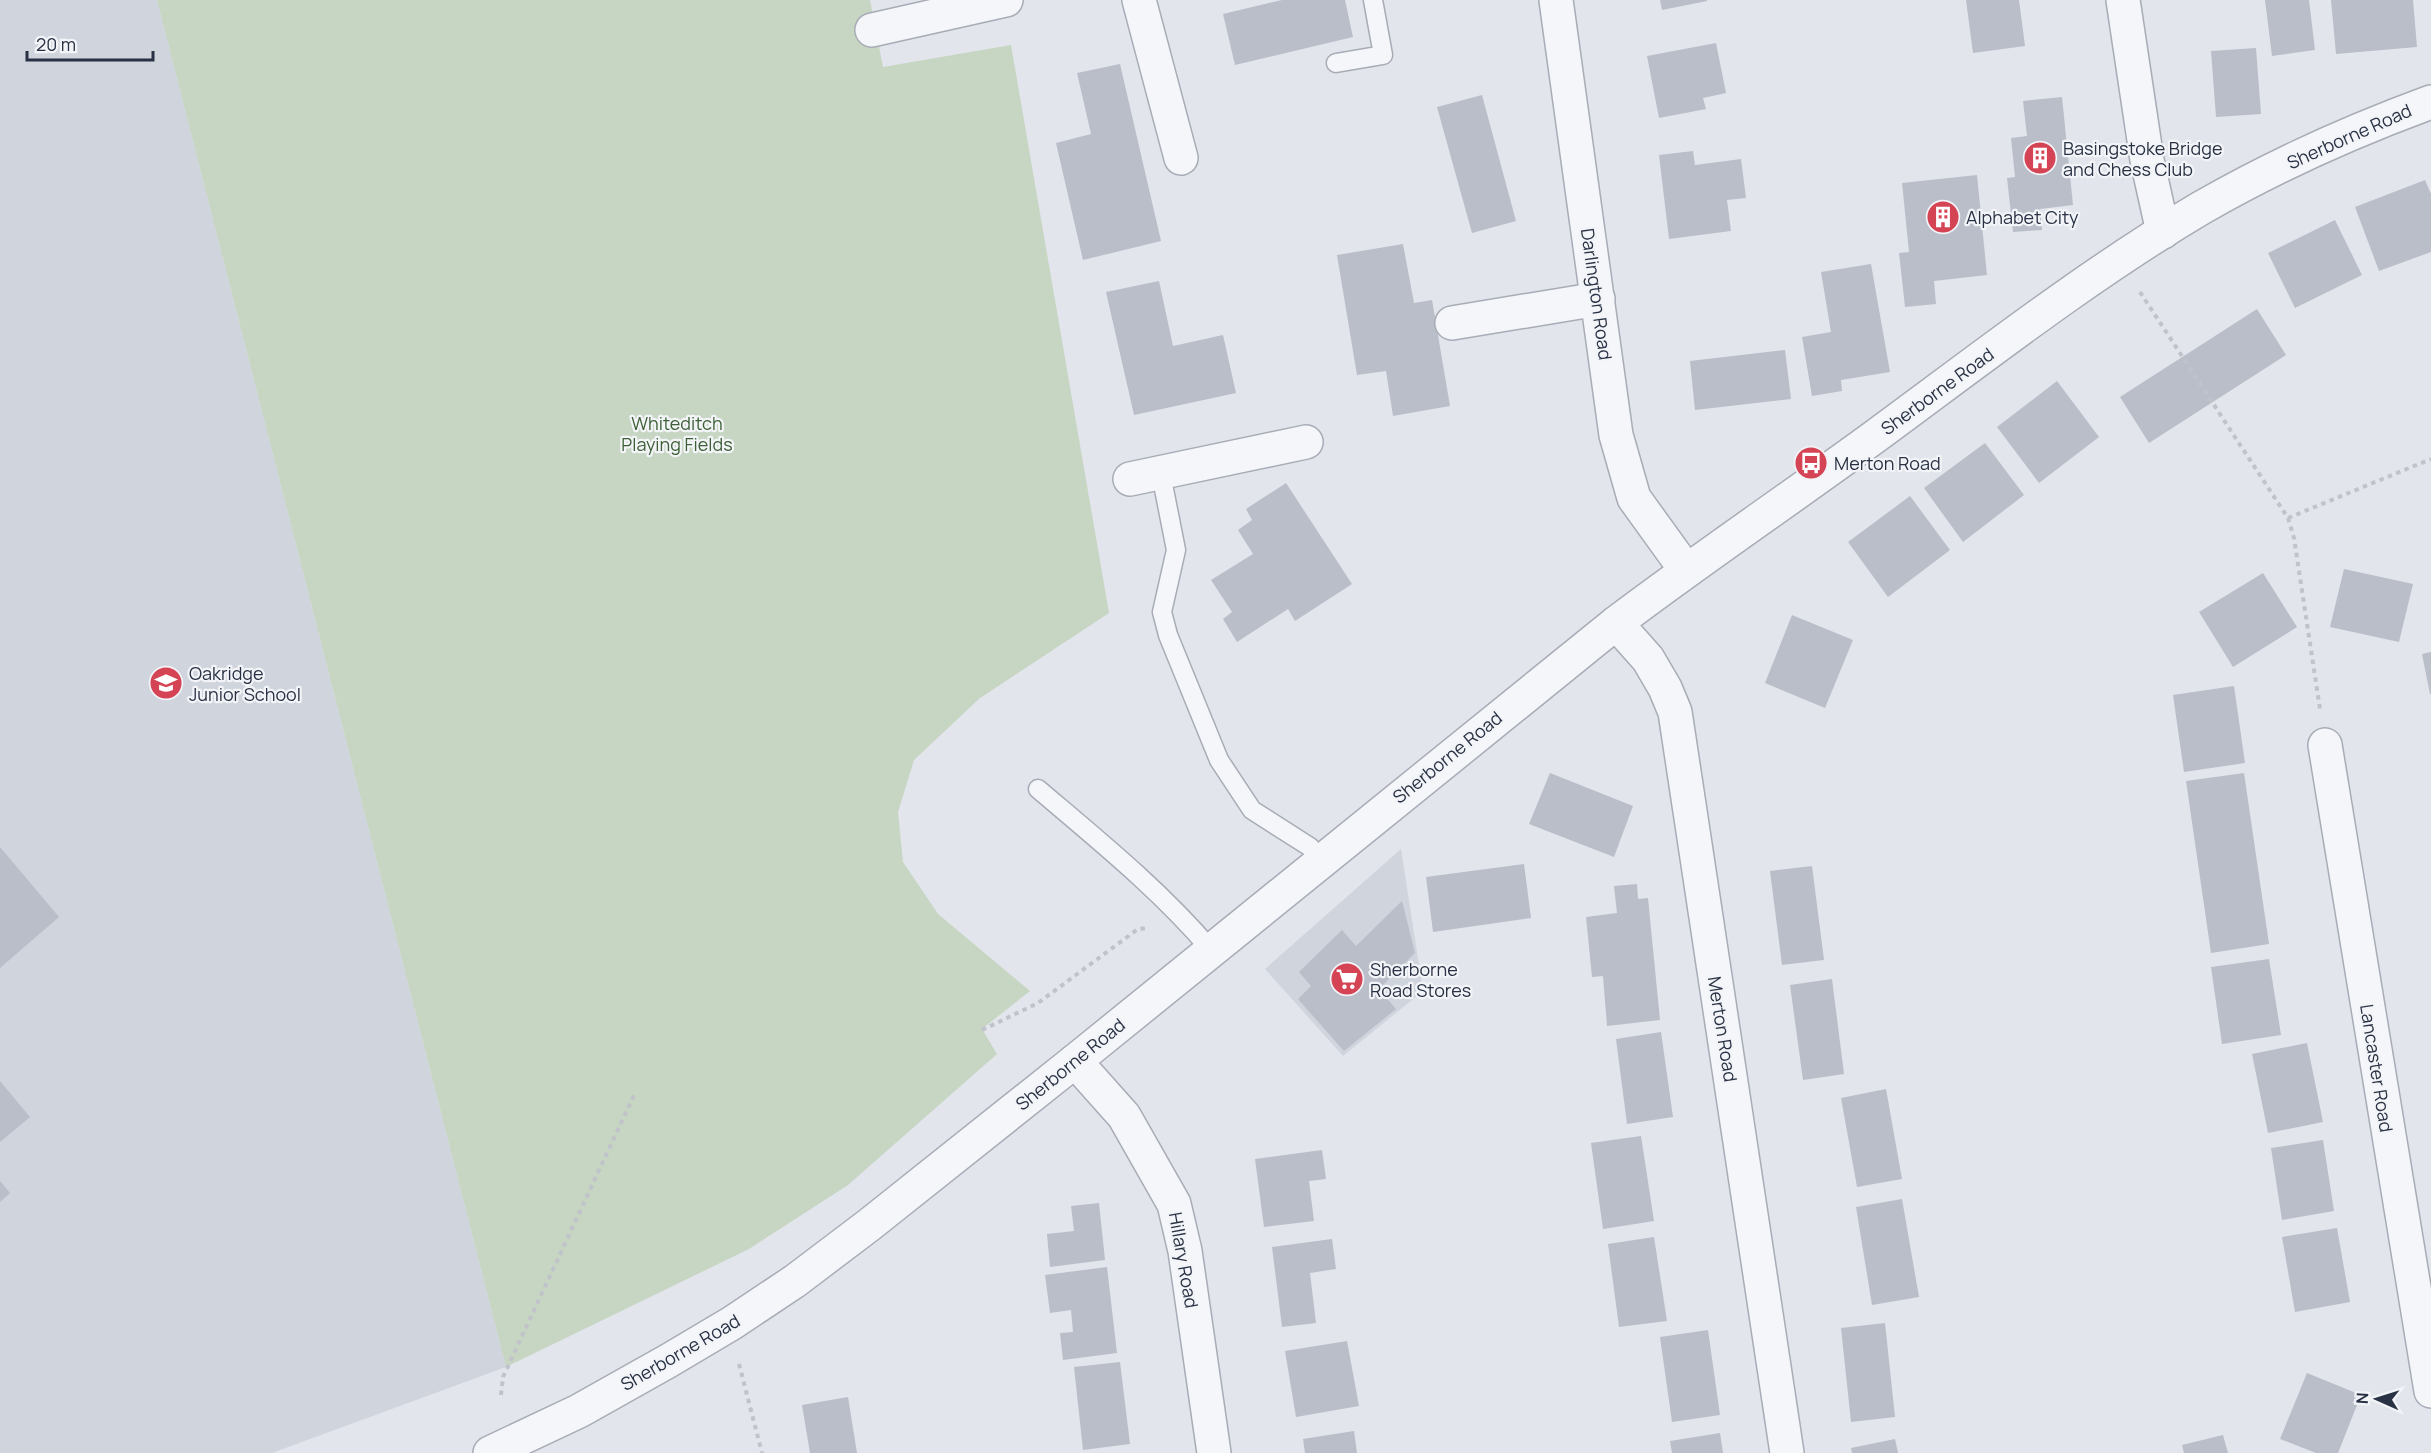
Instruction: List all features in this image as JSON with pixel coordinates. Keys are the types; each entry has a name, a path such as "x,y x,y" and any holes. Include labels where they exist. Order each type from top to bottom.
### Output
{"street":[{"path":"872,30 1006,0"},
{"path":"1138,0 1181,158"},
{"name":"Darlington Road","path":"1556,0 1616,435 1634,498 1686,570"},
{"path":"2123,0 2147,160 2163,232"},
{"name":"Sherborne Road","path":"490,1453 579,1411 750,1311 795,1281 869,1225 1075,1060 1202,939 1321,861 1616,623 1686,570 1763,519 2047,310 2163,232 2266,173 2372,124 2431,102"},
{"path":"1452,323 1598,299"},
{"path":"1146,477 1306,442"},
{"name":"Merton Road","path":"1616,623 1648,659 1665,688 1675,712 1787,1453"},
{"name":"Lancaster Road","path":"2325,745 2425,1321 2431,1391"},
{"name":"Hillary Road","path":"1075,1060 1124,1116 1174,1204 1185,1251 1214,1453"}],"lane":[{"path":"1336,63 1383,55 1373,0"},
{"path":"1146,477 1176,550 1162,612 1168,635 1219,760 1252,810 1310,847 1321,861"},
{"path":"1038,789 1146,882 1202,939"}],"path":[{"path":"2120,261 2288,518 2294,538 2325,745"},
{"path":"2288,518 2431,459"},
{"path":"982,1030 1038,1003 1138,929 1202,939"},
{"path":"501,1395 503,1377 634,1095"},
{"path":"738,1360 762,1453"}],"shaded area":[{"name":"Oakridge Junior School","path":"0,0 157,0 506,1367 272,1453 0,1453"},
{"path":"1401,849 1423,991 1343,1056 1265,969"}],"green space":[{"name":"Whiteditch Playing Fields","path":"157,0 870,0 883,67 1011,45 1109,613 980,698 914,760 898,812 903,862 938,914 1030,991 982,1029 997,1054 848,1185 749,1249 506,1367"}],"building":[{"path":"1282,0 1345,0 1353,37 1235,65 1223,14"},
{"path":"1660,0 1707,0 1707,1 1662,10"},
{"path":"1966,0 2019,0 2025,46 1973,53"},
{"path":"2265,0 2309,0 2315,50 2272,56"},
{"path":"2331,0 2413,0 2417,47 2336,54"},
{"path":"1716,43 1726,93 1703,98 1706,109 1659,118 1647,56"},
{"path":"2256,48 2261,114 2216,117 2211,51"},
{"path":"1120,64 1161,241 1083,260 1056,143 1091,134 1077,73"},
{"path":"1482,95 1516,221 1472,233 1437,107"},
{"name":"Basingstoke Bridge and Chess Club","path":"2062,97 2073,205 2040,209 2042,230 2013,232 2007,178 2015,177 2011,138 2027,136 2023,101"},
{"path":"1693,151 1695,165 1741,159 1746,198 1727,200 1731,231 1669,239 1659,155"},
{"name":"Alphabet City","path":"1977,175 1987,275 1934,281 1936,304 1905,307 1899,253 1909,252 1902,183"},
{"path":"2425,180 2431,194 2431,252 2379,271 2355,207"},
{"path":"2335,220 2362,275 2295,308 2268,253"},
{"path":"1403,244 1414,303 1432,300 1450,406 1393,416 1386,371 1357,375 1337,255"},
{"path":"1871,264 1890,372 1841,380 1842,391 1812,396 1802,337 1831,332 1821,272"},
{"path":"1159,281 1173,346 1223,335 1236,393 1134,415 1106,292"},
{"path":"2257,309 2286,355 2149,443 2120,397"},
{"path":"1785,350 1791,399 1695,410 1690,361"},
{"path":"2057,381 2099,437 2039,483 1997,427"},
{"path":"1985,443 2024,495 1963,542 1924,488"},
{"path":"1286,483 1352,584 1295,621 1288,609 1237,642 1223,619 1232,612 1211,580 1253,554 1238,530 1252,520 1246,509"},
{"path":"1910,496 1950,550 1888,597 1848,542"},
{"path":"2344,569 2413,584 2399,642 2330,627"},
{"path":"2263,573 2297,627 2233,667 2199,612"},
{"path":"1792,615 1853,640 1825,708 1765,683"},
{"path":"2431,652 2431,694 2430,694 2422,654"},
{"path":"2234,686 2245,763 2184,772 2173,695"},
{"path":"1550,773 1633,806 1614,857 1529,824"},
{"path":"2244,773 2269,944 2211,953 2186,781"},
{"path":"0,847 59,917 0,968"},
{"path":"1524,864 1531,918 1433,932 1426,877"},
{"path":"1812,866 1824,960 1782,965 1770,871"},
{"path":"1637,884 1638,899 1648,898 1660,1020 1607,1026 1603,976 1592,977 1586,917 1617,913 1614,886"},
{"name":"Sherborne Road Stores","path":"1402,901 1415,953 1379,989 1396,1009 1344,1051 1298,999 1311,986 1299,972 1342,930 1356,946"},
{"path":"2269,959 2281,1035 2222,1044 2211,967"},
{"path":"1832,979 1844,1074 1803,1080 1790,985"},
{"path":"1661,1032 1673,1117 1627,1124 1616,1039"},
{"path":"2307,1043 2323,1122 2268,1133 2252,1054"},
{"path":"0,1081 30,1117 0,1142"},
{"path":"1886,1089 1902,1179 1857,1187 1841,1098"},
{"path":"1641,1136 1654,1221 1603,1229 1591,1143"},
{"path":"2323,1140 2334,1211 2282,1220 2271,1148"},
{"path":"1322,1150 1326,1179 1309,1181 1314,1221 1264,1227 1255,1159"},
{"path":"0,1181 10,1193 0,1202"},
{"path":"1902,1199 1919,1297 1872,1305 1856,1207"},
{"path":"1099,1203 1105,1260 1050,1267 1047,1234 1074,1231 1071,1206"},
{"path":"2337,1228 2350,1302 2295,1312 2282,1237"},
{"path":"1654,1237 1667,1321 1619,1327 1608,1244"},
{"path":"1332,1239 1336,1269 1310,1273 1316,1323 1282,1327 1272,1247"},
{"path":"1107,1267 1117,1353 1063,1360 1060,1333 1073,1332 1071,1310 1050,1313 1045,1275"},
{"path":"1885,1323 1895,1417 1851,1422 1841,1328"},
{"path":"1708,1330 1720,1415 1672,1422 1660,1337"},
{"path":"1347,1341 1359,1406 1296,1417 1285,1351"},
{"path":"1120,1362 1130,1444 1083,1450 1074,1367"},
{"path":"2307,1373 2361,1395 2338,1453 2316,1453 2280,1439"},
{"path":"848,1397 857,1453 810,1453 802,1405"},
{"path":"1354,1431 1357,1453 1305,1453 1303,1439"},
{"path":"1720,1433 1723,1453 1672,1453 1670,1441"},
{"path":"2223,1435 2228,1453 2184,1453 2182,1445"},
{"path":"1895,1439 1898,1453 1852,1453 1851,1448"}],"place":[{"name":"Basingstoke Bridge and Chess Club","path":"2040,158"},
{"name":"Alphabet City","path":"1943,217"},
{"name":"Merton Road","path":"1811,463"},
{"name":"Oakridge Junior School","path":"166,683"},
{"name":"Sherborne Road Stores","path":"1347,979"}]}
